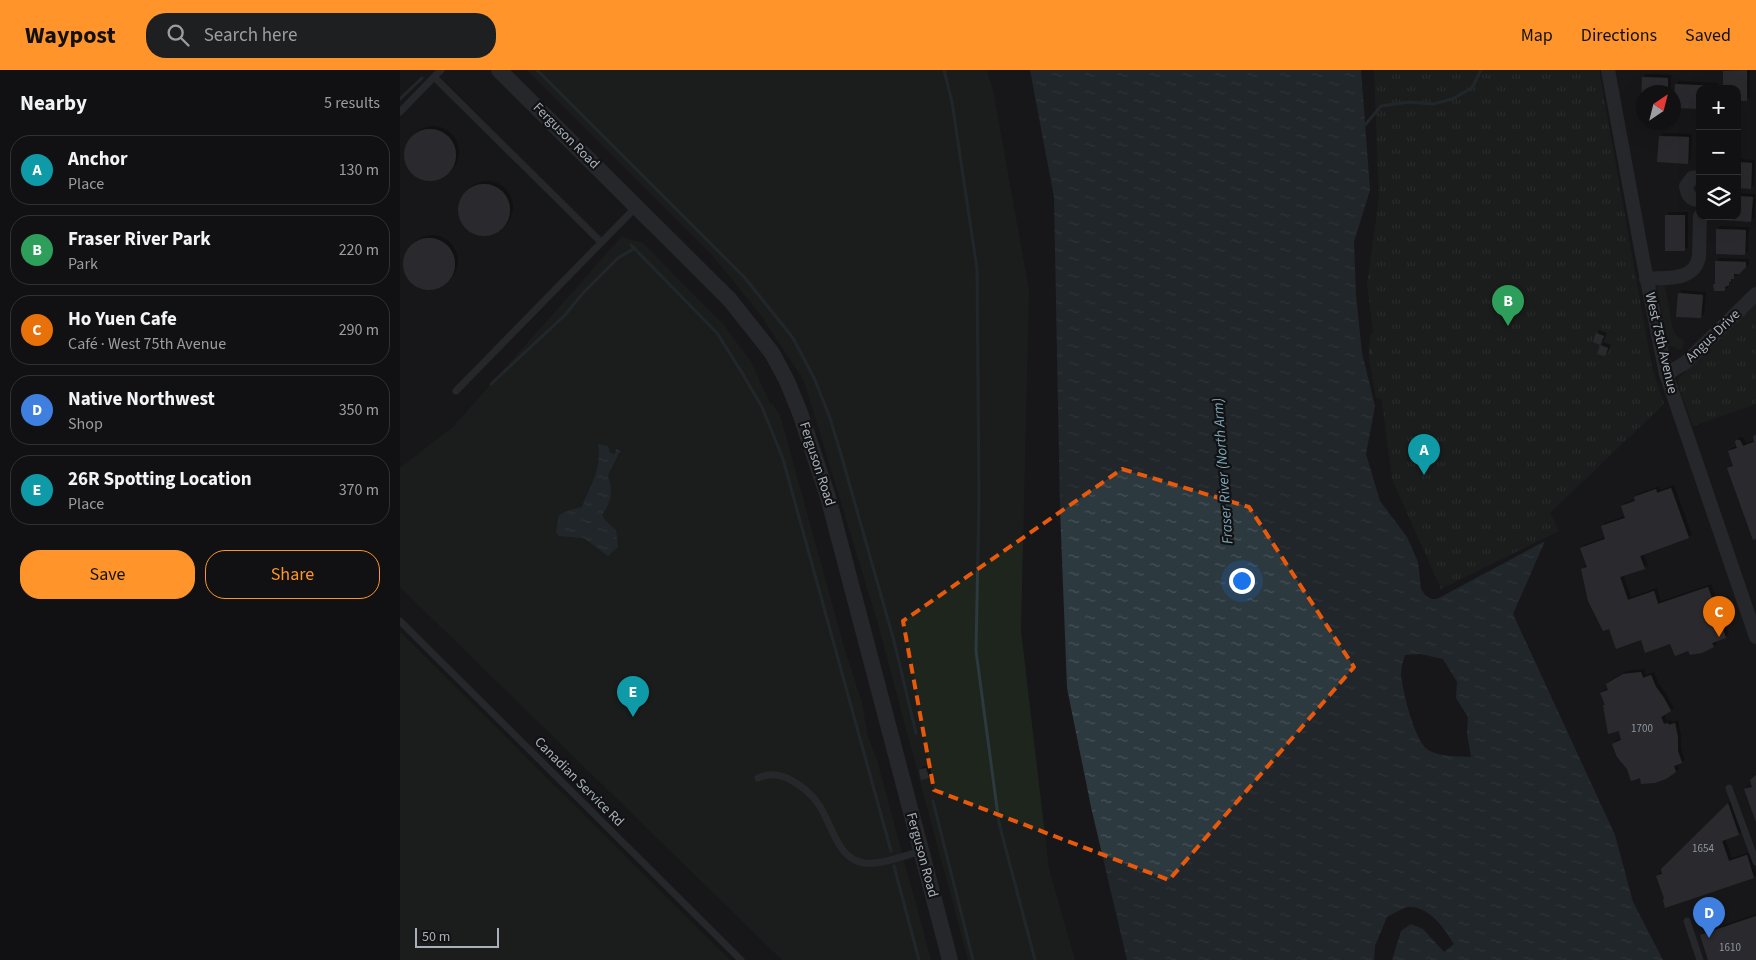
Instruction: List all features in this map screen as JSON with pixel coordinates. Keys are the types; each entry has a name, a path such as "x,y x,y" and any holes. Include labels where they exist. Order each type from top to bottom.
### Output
{"street":[{"name":"Ferguson Road","path":"499,70 730,300 772,353 787,381 800,413 828,497 950,960"},
{"name":"West 75th Avenue","path":"1608,70 1646,279 1666,374 1756,637"},
{"path":"1696,178 1692,178 1686,186 1688,195 1696,199"},
{"path":"1646,279 1683,276 1693,271 1699,257 1700,220"},
{"name":"Angus Drive","path":"1666,374 1685,363 1756,294"}],"lane":[{"path":"400,112 441,70"},
{"path":"434,77 601,242"},
{"path":"456,391 636,206"},
{"name":"Canadian Service Rd","path":"400,621 741,960"},
{"path":"758,778 774,775 785,777 804,789 818,803 841,848 850,857 865,863 921,851"},
{"path":"1729,788 1756,862"},
{"path":"1687,920 1700,960"}],"highlighted area":[{"path":"1122,469 1249,507 1354,667 1169,880 934,790 903,621"}],"green space":[{"path":"527,70 987,70 993,90 1029,290 1021,630 1049,869 1075,960 968,960 878,624 804,381 760,314 712,255"},
{"path":"1374,70 1599,70 1652,367 1664,404 1550,513 1559,531 1441,589 1392,479 1367,284 1379,197"},
{"path":"622,236 642,242 723,324 751,362 770,403 780,415 844,647 862,703 868,737 877,760 931,960 782,960 400,587 400,468 453,427"},
{"path":"1661,282 1664,282 1673,329 1676,335 1684,341 1682,349 1678,350 1668,346 1657,287"},
{"path":"1756,303 1756,404 1693,426 1678,385 1679,378"},
{"path":"1379,330 1384,400 1376,397 1369,359 1370,334"},
{"path":"400,632 730,960 400,960"}],"water":[{"name":"Fraser River (North Arm)","path":"1030,70 1361,70 1370,190 1354,242 1356,295 1362,353 1375,406 1366,454 1380,501 1407,537 1418,562 1421,589 1431,599 1437,599 1545,541 1513,614 1615,835 1633,902 1663,960 1392,960 1401,931 1411,924 1423,929 1444,952 1454,944 1441,925 1430,914 1423,910 1409,907 1387,917 1375,946 1374,960 1127,960 1091,807 1067,688 1060,508 1054,197","holes":["1420,654 1443,659 1457,682 1456,698 1468,717 1467,733 1471,757 1443,755 1428,750 1418,737 1407,703 1401,674 1405,655"]},
{"path":"598,444 608,446 610,453 615,454 616,449 620,451 608,475 611,496 602,515 616,530 618,547 608,556 584,538 559,536 556,532 559,515 582,507 597,469"}],"building":[{"path":"1747,70 1747,101 1741,101 1741,85 1723,85 1723,71"},
{"path":"1642,77 1668,78 1668,85 1642,85"},
{"path":"1675,84 1696,85 1696,109 1681,108 1681,85"},
{"path":"425,129 435,129 449,136 456,150 456,160 449,174 435,181 425,181 415,177 408,170 404,160 404,150 408,140 415,133"},
{"path":"1659,136 1689,137 1688,164 1657,162"},
{"path":"1741,162 1752,163 1751,189 1741,188"},
{"path":"479,184 489,184 503,191 510,205 510,215 503,229 489,236 479,236 469,232 462,225 458,215 458,205 462,195 469,188"},
{"path":"1741,196 1753,197 1751,222 1723,220 1741,220"},
{"path":"1665,215 1685,215 1685,251 1665,251"},
{"path":"1716,229 1746,230 1745,255 1716,254"},
{"path":"424,238 434,238 448,245 455,259 455,269 448,283 434,290 424,290 414,286 407,279 403,269 403,259 407,249 414,242"},
{"path":"1715,261 1746,262 1746,267 1739,274 1734,274 1734,279 1731,279 1729,285 1725,287 1725,291 1714,291"},
{"path":"1678,293 1703,295 1701,318 1676,317"},
{"path":"1596,333 1604,336 1600,345 1593,342"},
{"path":"1600,345 1608,348 1605,356 1597,354"},
{"path":"1756,435 1756,539 1753,540 1727,468 1733,466 1728,451 1737,448 1736,440 1740,440 1743,446 1754,442 1753,436"},
{"path":"1671,488 1689,538 1640,556 1645,569 1620,577 1628,600 1654,591 1658,604 1708,587 1726,638 1712,643 1714,647 1702,653 1690,655 1688,651 1675,656 1670,644 1645,653 1641,640 1616,649 1609,629 1603,631 1588,601 1581,569 1587,567 1580,548 1605,539 1601,526 1625,518 1621,506 1635,501 1634,497 1656,489 1657,493"},
{"path":"1641,672 1643,678 1651,675 1671,711 1661,717 1664,724 1675,723 1678,751 1682,763 1674,766 1676,772 1666,779 1655,783 1641,784 1640,778 1631,781 1627,769 1617,757 1612,744 1621,740 1619,731 1608,734 1603,705 1605,705 1600,693 1608,690 1606,684 1623,674"},
{"path":"926,768 929,778 921,780 919,770"},
{"path":"1756,775 1756,822 1744,789 1752,787 1750,780"},
{"path":"1728,803 1739,835 1722,841 1729,861 1747,855 1754,878 1665,908 1664,898 1656,876 1662,874 1661,869"},
{"path":"1756,916 1756,960 1708,960 1700,935"}],"waterway":[{"path":"537,70 745,278 793,338 815,380 830,418 894,641 916,733"},
{"path":"944,70 952,102 977,269 979,499 976,651 999,823 1035,960"},
{"path":"1365,125 1381,106 1409,102 1433,104 1452,99 1472,88 1481,70"},
{"path":"400,99 422,78"},
{"path":"631,245 717,333 762,407 783,459 891,851"},
{"path":"491,384 565,315 583,293 618,258 635,248"},
{"path":"933,801 973,960"},
{"path":"894,866 919,960"}],"place":[{"name":"Fraser River Park","path":"1508,326"},
{"name":"Anchor","path":"1424,475"},
{"name":"Ho Yuen Cafe","path":"1719,637"},
{"name":"26R Spotting Location","path":"633,717"},
{"name":"Native Northwest","path":"1709,938"}]}
